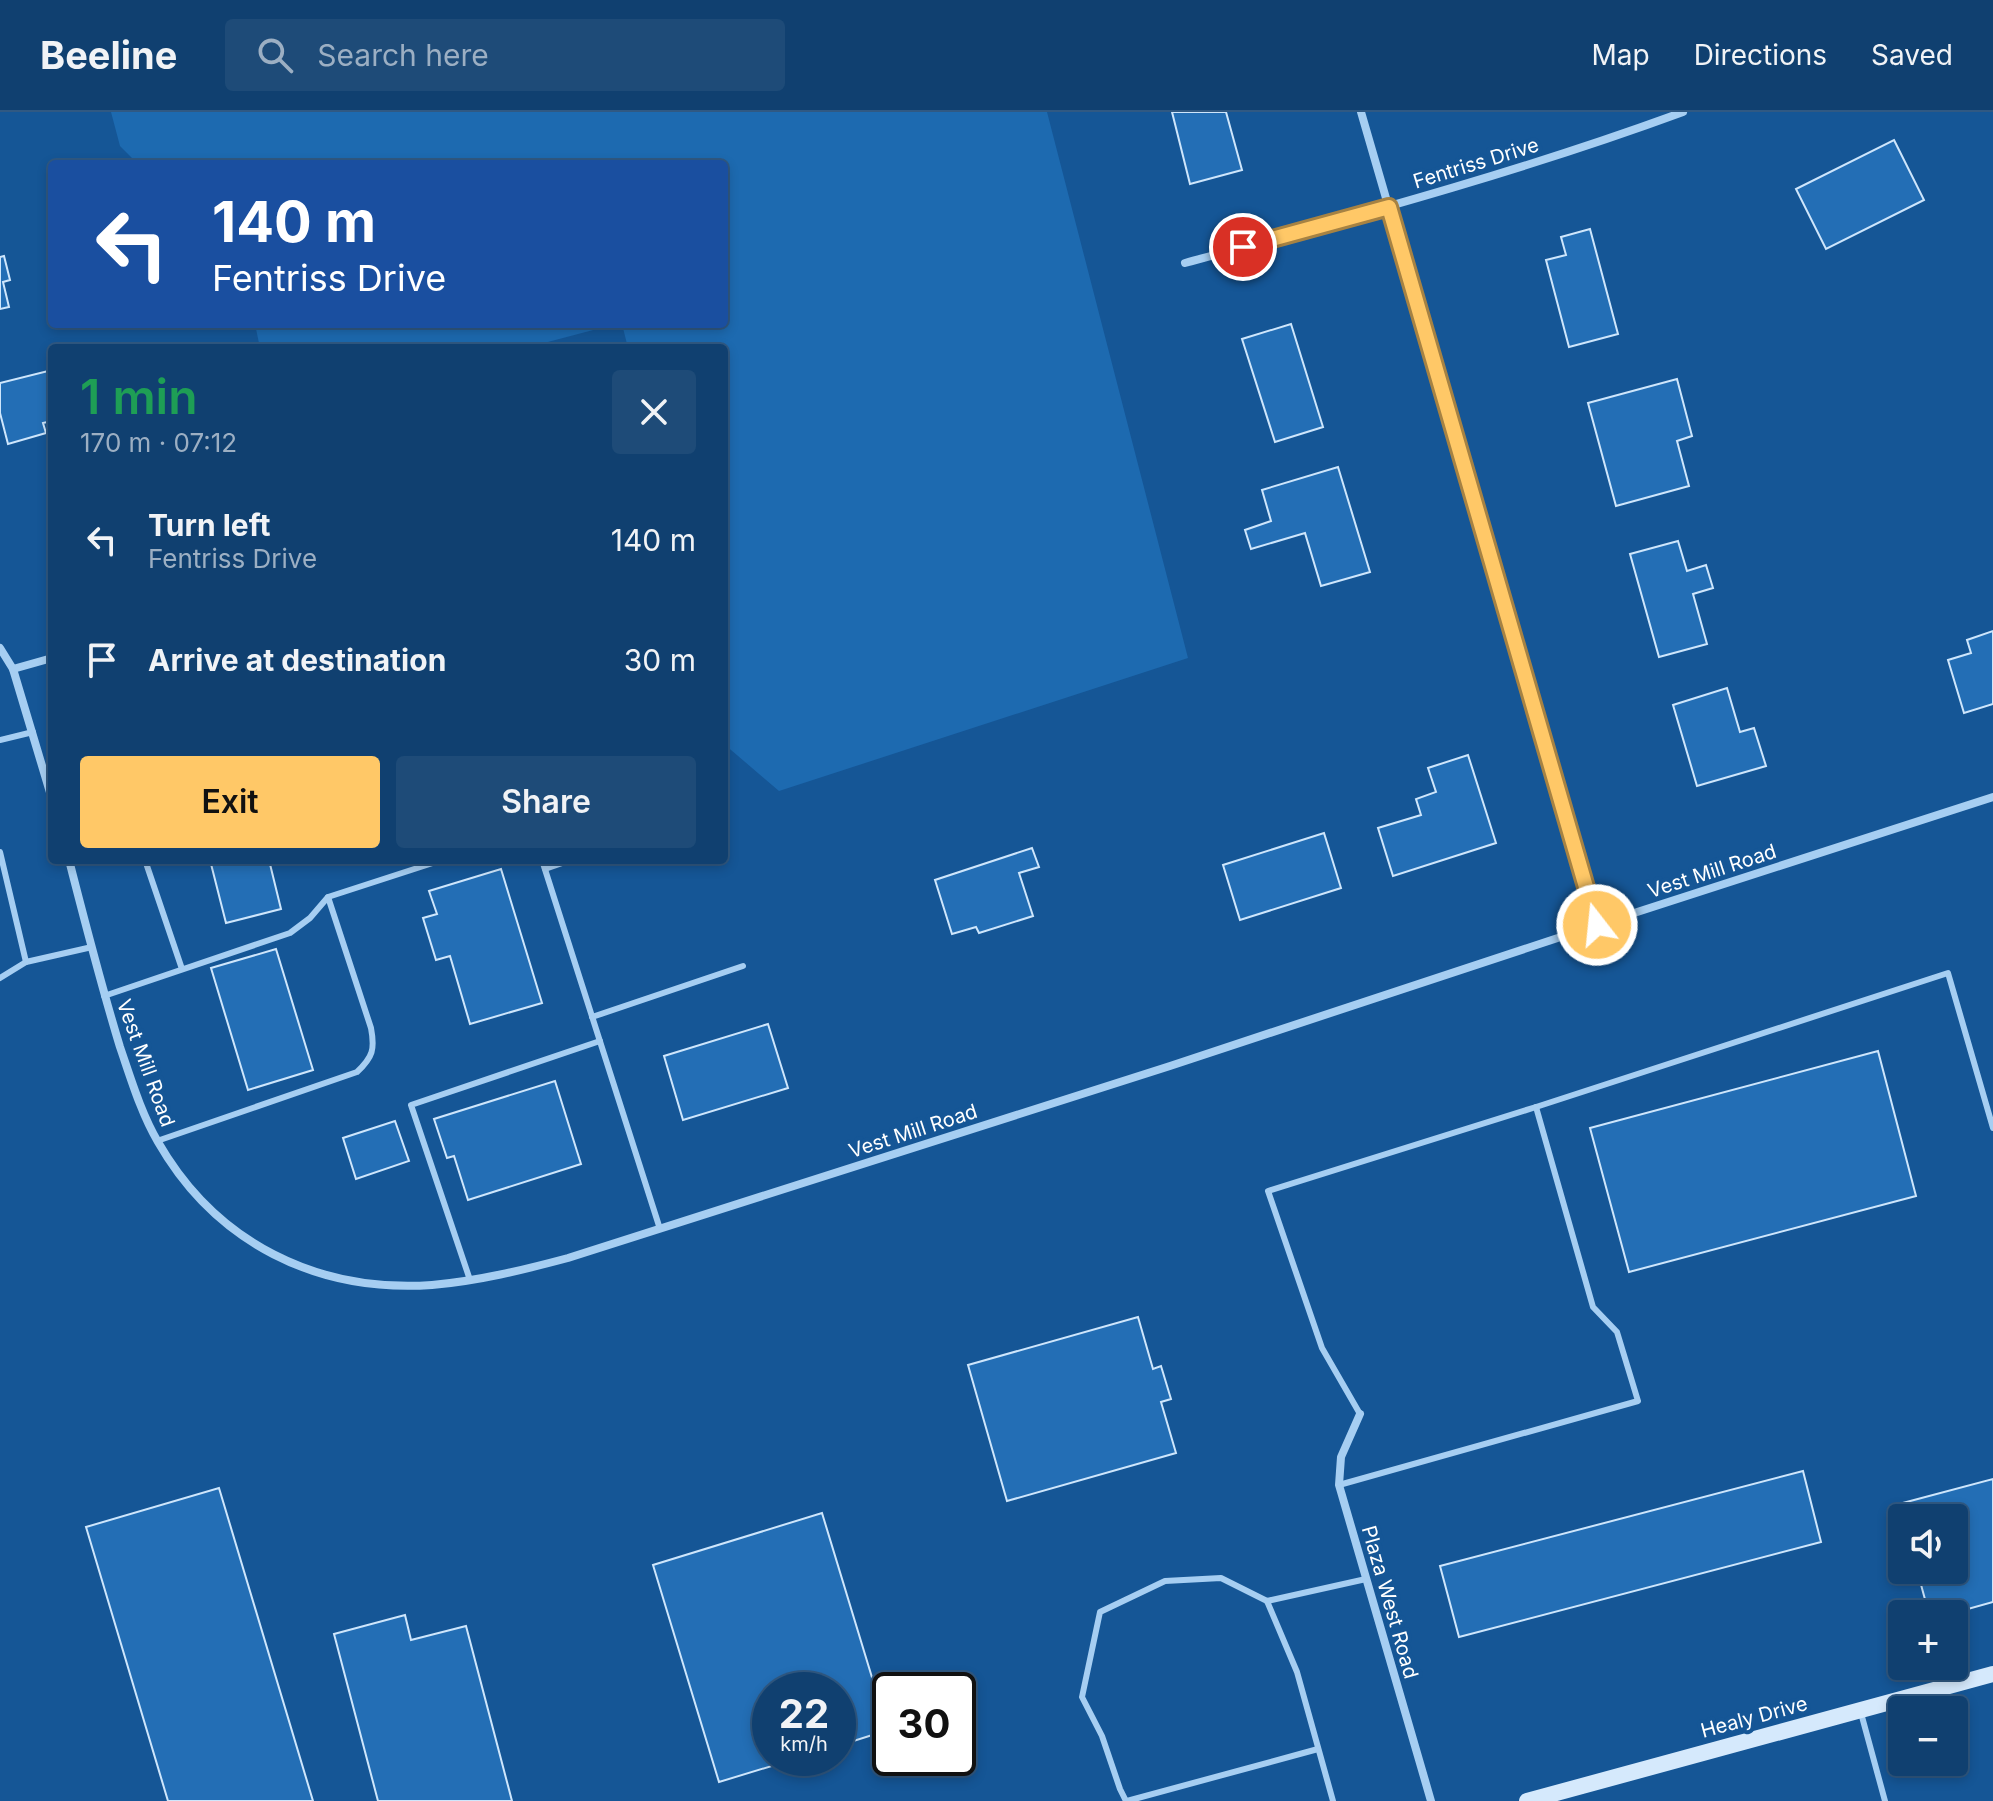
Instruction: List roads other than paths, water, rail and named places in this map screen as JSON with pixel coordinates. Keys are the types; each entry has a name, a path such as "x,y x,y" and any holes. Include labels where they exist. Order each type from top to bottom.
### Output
{"street":[{"path":"1361,112 1597,925"},
{"name":"Fentriss Drive","path":"1185,263 1389,207 1609,139 1683,112"},
{"path":"0,648 13,669 48,785"},
{"path":"13,669 48,659"},
{"name":"Vest Mill Road","path":"70,864 104,996 131,1081 157,1141 187,1184 224,1222 247,1240 301,1267 375,1285 428,1285 508,1274 568,1258 1170,1066 1993,797"},
{"name":"Plaza West Road","path":"1360,1414 1341,1457 1339,1485 1431,1801"},
{"name":"Healy Drive","path":"1527,1801 1993,1674"}],"lane":[{"path":"0,740 33,732"},
{"path":"0,852 26,962"},
{"path":"146,864 182,969"},
{"path":"104,996 290,933 310,918 328,897 430,864"},
{"path":"543,864 660,1229"},
{"path":"545,869 559,864"},
{"path":"157,1141 357,1072 368,1062 375,1044 328,897"},
{"path":"0,978 26,962 92,947"},
{"path":"592,1017 743,966"},
{"path":"1360,1414 1322,1348 1268,1191 1948,973 1993,1128"},
{"path":"470,1280 411,1105 600,1041"},
{"path":"1339,1485 1638,1401 1617,1332 1593,1307 1536,1107"},
{"path":"1318,1749 1126,1801 1102,1736 1082,1697 1100,1612 1165,1581 1221,1578 1267,1601 1366,1579"},
{"path":"1267,1601 1297,1672 1333,1801"},
{"path":"1860,1709 1885,1801"}]}
